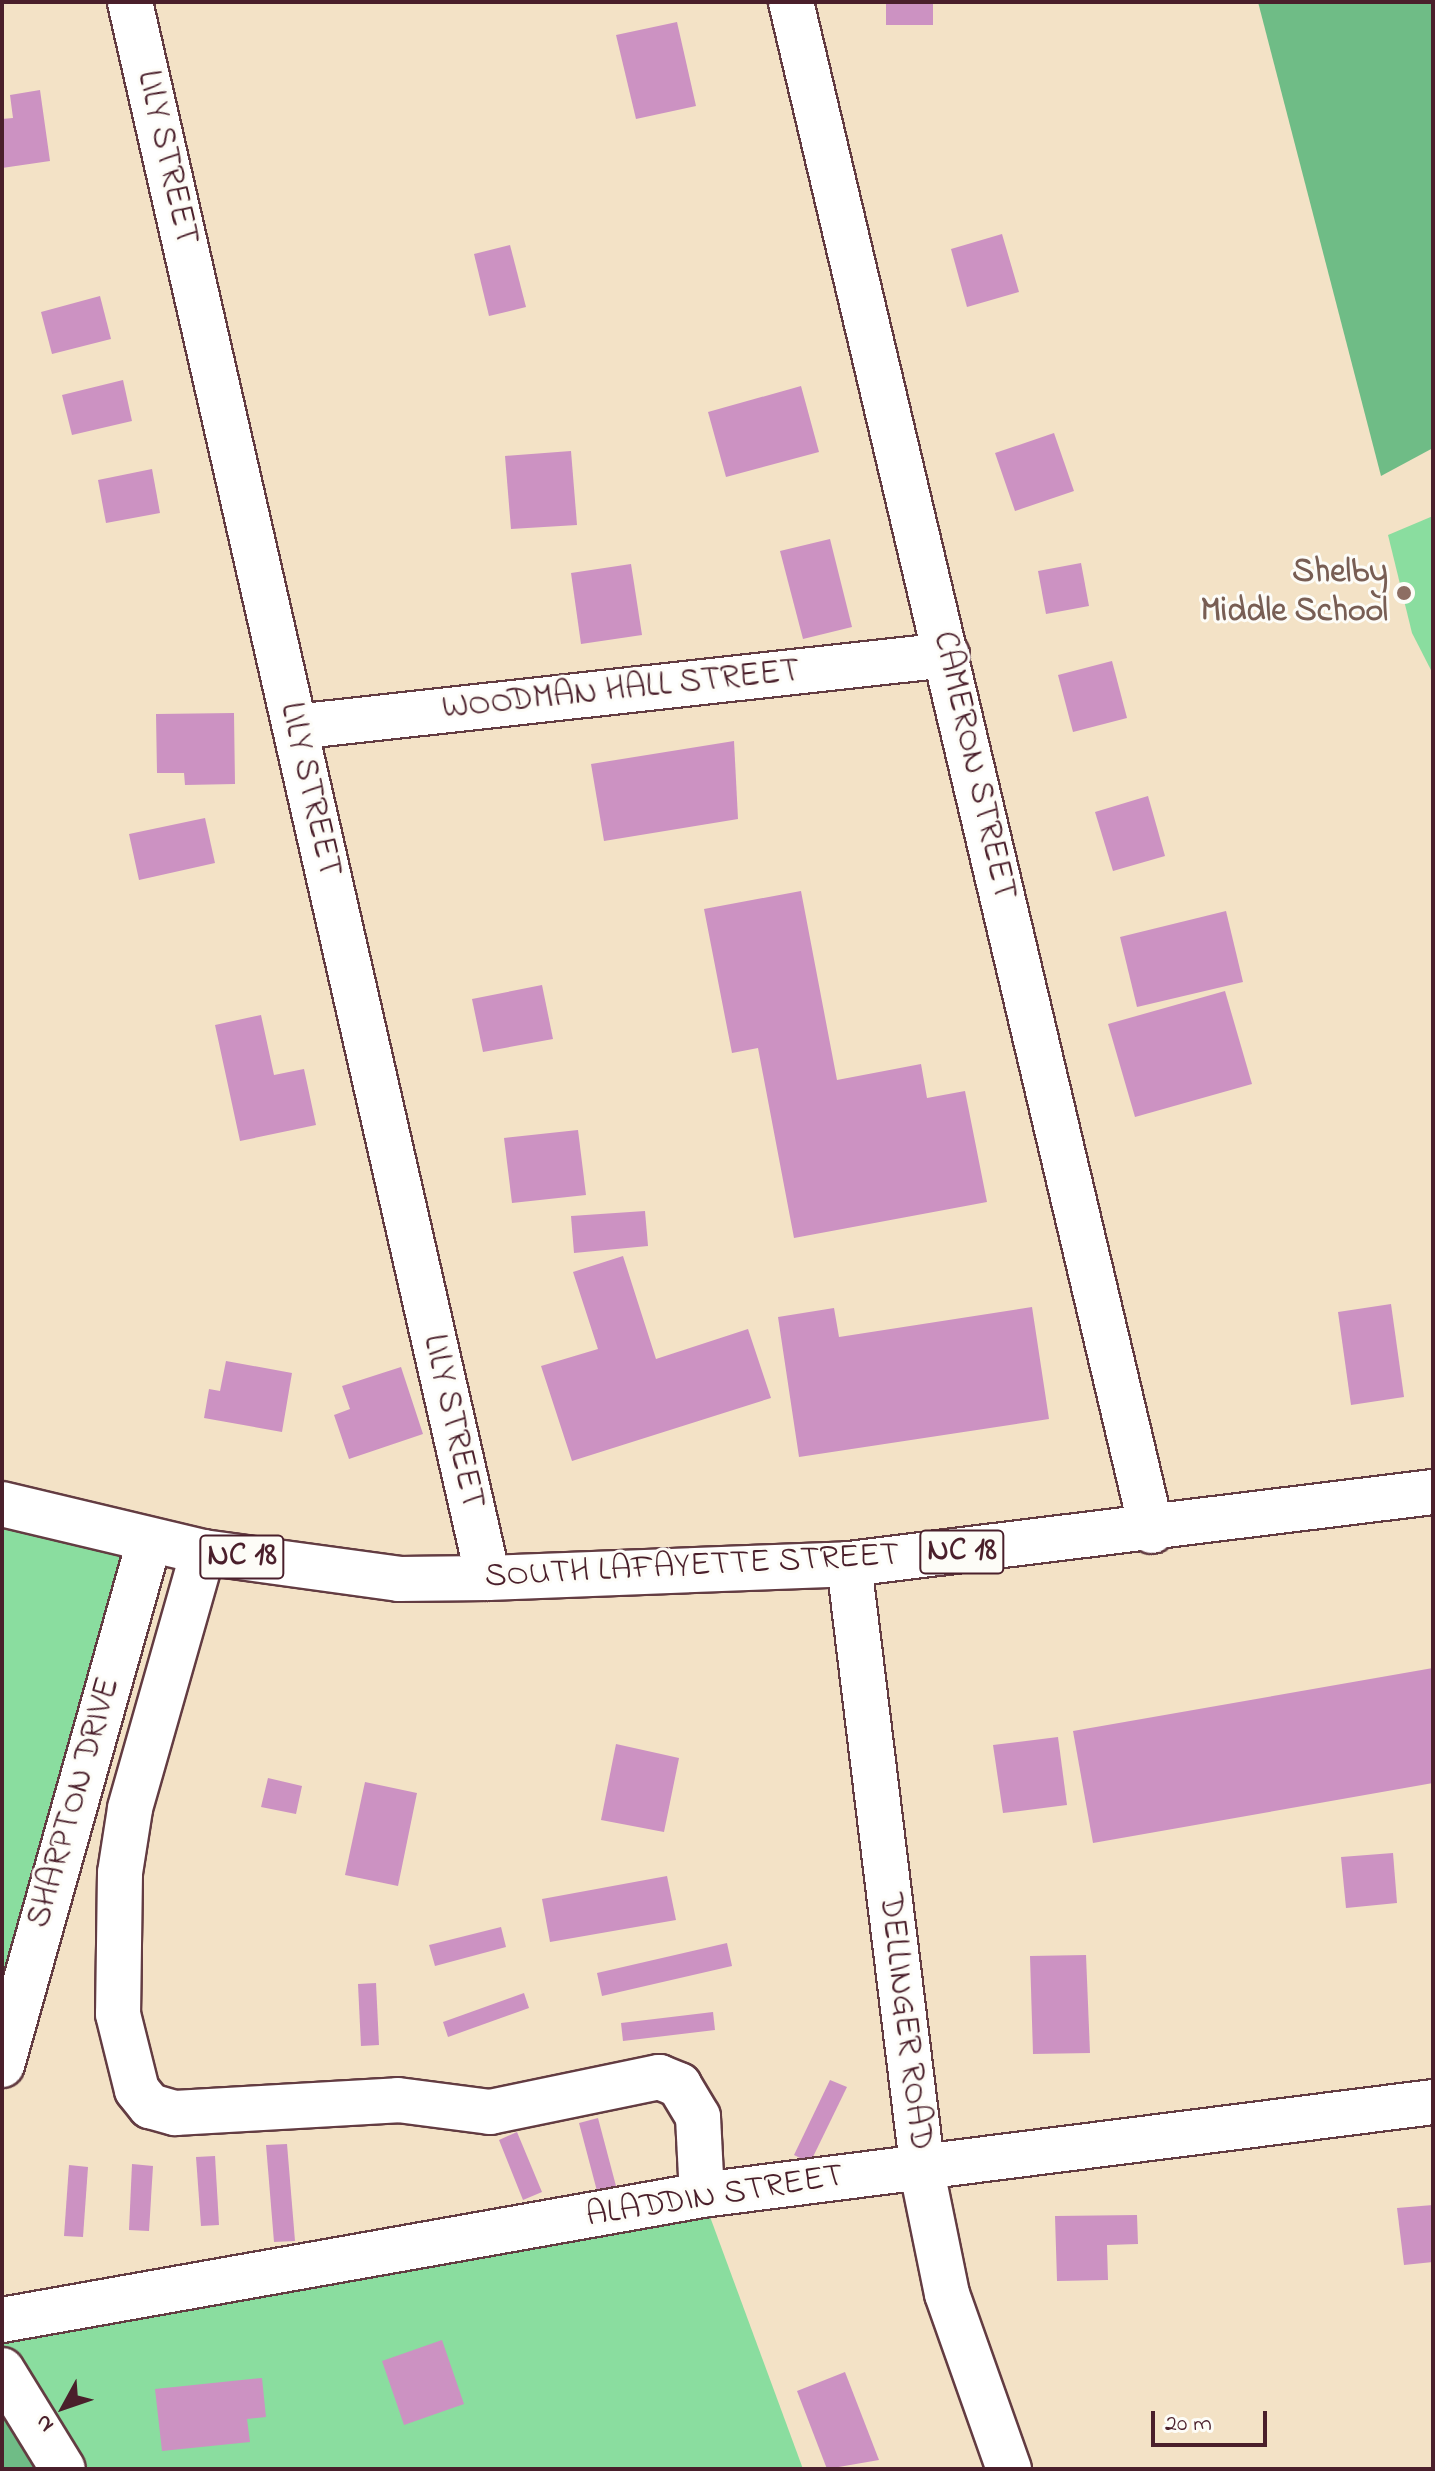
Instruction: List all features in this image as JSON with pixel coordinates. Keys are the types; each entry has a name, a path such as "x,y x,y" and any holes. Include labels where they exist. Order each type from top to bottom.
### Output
{"street":[{"name":"LILY STREET","path":"130,2 488,1578"},
{"name":"CAMERON STREET","path":"791,2 1152,1531"},
{"name":"WOODMAN HALL STREET","path":"295,727 947,655"},
{"name":"SOUTH LAFAYETTE STREET","path":"2,1504 149,1542 399,1579 849,1564 1152,1531 1433,1492"},
{"name":"SHARPTON DRIVE","path":"2,2065 149,1542"},
{"path":"203,1552 130,1809 120,1873 118,2014 137,2090 150,2106 175,2113 398,2100 490,2112 659,2077 679,2085 698,2117 702,2195"},
{"name":"DELLINGER ROAD","path":"849,1564 922,2167 947,2294 1009,2469"},
{"name":"ALADDIN STREET","path":"2,2320 702,2195 1433,2102"},
{"path":"2,2370 63,2469"}],"green space":[{"path":"1258,2 1433,2 1433,448 1381,476"},
{"path":"1433,516 1433,674 1412,633 1388,535"},
{"path":"2,1504 149,1542 2,2065"},
{"path":"702,2195 803,2469 63,2469 2,2370 2,2320"},
{"path":"2,2370 63,2469 2,2469"}],"building":[{"path":"886,2 933,2 933,25 886,25"},
{"path":"677,22 696,106 636,119 616,35"},
{"path":"40,90 50,161 2,168 2,119 13,118 10,95"},
{"path":"1002,234 1019,292 967,307 951,249"},
{"path":"510,245 526,307 489,316 474,254"},
{"path":"100,296 111,339 52,354 41,312"},
{"path":"123,380 132,421 72,435 62,395"},
{"path":"801,386 819,452 726,477 708,412"},
{"path":"1054,433 1074,491 1015,511 995,453"},
{"path":"571,451 577,525 511,529 505,456"},
{"path":"152,469 160,513 106,523 98,480"},
{"path":"830,539 852,627 803,639 780,551"},
{"path":"1081,563 1089,606 1046,614 1038,571"},
{"path":"631,564 642,635 581,644 571,573"},
{"path":"1112,661 1127,718 1073,732 1058,675"},
{"path":"234,713 235,784 185,785 184,773 157,773 156,714"},
{"path":"734,741 738,819 604,841 591,764"},
{"path":"1148,796 1165,856 1113,871 1095,812"},
{"path":"205,818 215,863 139,880 129,834"},
{"path":"801,891 837,1080 921,1064 927,1098 965,1091 987,1202 794,1238 758,1048 732,1053 704,909"},
{"path":"1226,911 1243,982 1137,1007 1120,937"},
{"path":"542,985 553,1039 483,1052 472,999"},
{"path":"1225,991 1252,1084 1135,1117 1108,1024"},
{"path":"261,1015 274,1075 304,1069 316,1125 240,1141 215,1025"},
{"path":"578,1130 586,1195 512,1203 504,1138"},
{"path":"645,1211 648,1246 574,1253 571,1216"},
{"path":"623,1256 656,1359 748,1329 771,1398 572,1461 541,1366 598,1349 573,1272"},
{"path":"1391,1304 1404,1397 1351,1405 1338,1312"},
{"path":"1032,1307 1049,1419 799,1457 778,1317 834,1308 839,1337"},
{"path":"226,1361 292,1373 282,1432 204,1418 209,1389 220,1391"},
{"path":"401,1367 423,1434 349,1459 334,1415 350,1409 342,1386"},
{"path":"1433,1668 1433,1783 1093,1843 1073,1731"},
{"path":"1058,1737 1067,1805 1003,1813 993,1745"},
{"path":"616,1744 679,1758 664,1832 601,1820"},
{"path":"268,1778 302,1786 296,1814 261,1807"},
{"path":"365,1782 417,1793 398,1886 345,1875"},
{"path":"1393,1853 1397,1903 1346,1908 1341,1857"},
{"path":"667,1876 676,1920 550,1942 542,1899"},
{"path":"501,1927 506,1947 435,1966 429,1945"},
{"path":"727,1943 732,1966 602,1996 597,1973"},
{"path":"1086,1955 1090,2053 1033,2054 1030,1956"},
{"path":"376,1983 379,2045 361,2046 358,1984"},
{"path":"524,1993 529,2008 448,2037 443,2022"},
{"path":"713,2012 715,2030 623,2041 621,2023"},
{"path":"830,2080 847,2087 810,2163 794,2155"},
{"path":"598,2118 616,2186 597,2191 579,2123"},
{"path":"517,2132 542,2192 523,2200 499,2140"},
{"path":"287,2144 295,2241 274,2242 266,2145"},
{"path":"215,2156 219,2225 201,2226 196,2157"},
{"path":"132,2164 153,2166 149,2231 129,2230"},
{"path":"69,2165 88,2167 83,2237 64,2236"},
{"path":"1433,2205 1433,2262 1404,2265 1397,2208"},
{"path":"1137,2215 1138,2244 1107,2245 1108,2280 1057,2281 1055,2216"},
{"path":"442,2340 464,2404 404,2425 382,2361"},
{"path":"845,2372 879,2460 827,2469 797,2391"},
{"path":"262,2378 266,2417 247,2419 250,2442 162,2451 155,2389"}],"place":[{"name":"Shelby Middle School","path":"1404,593"}]}
